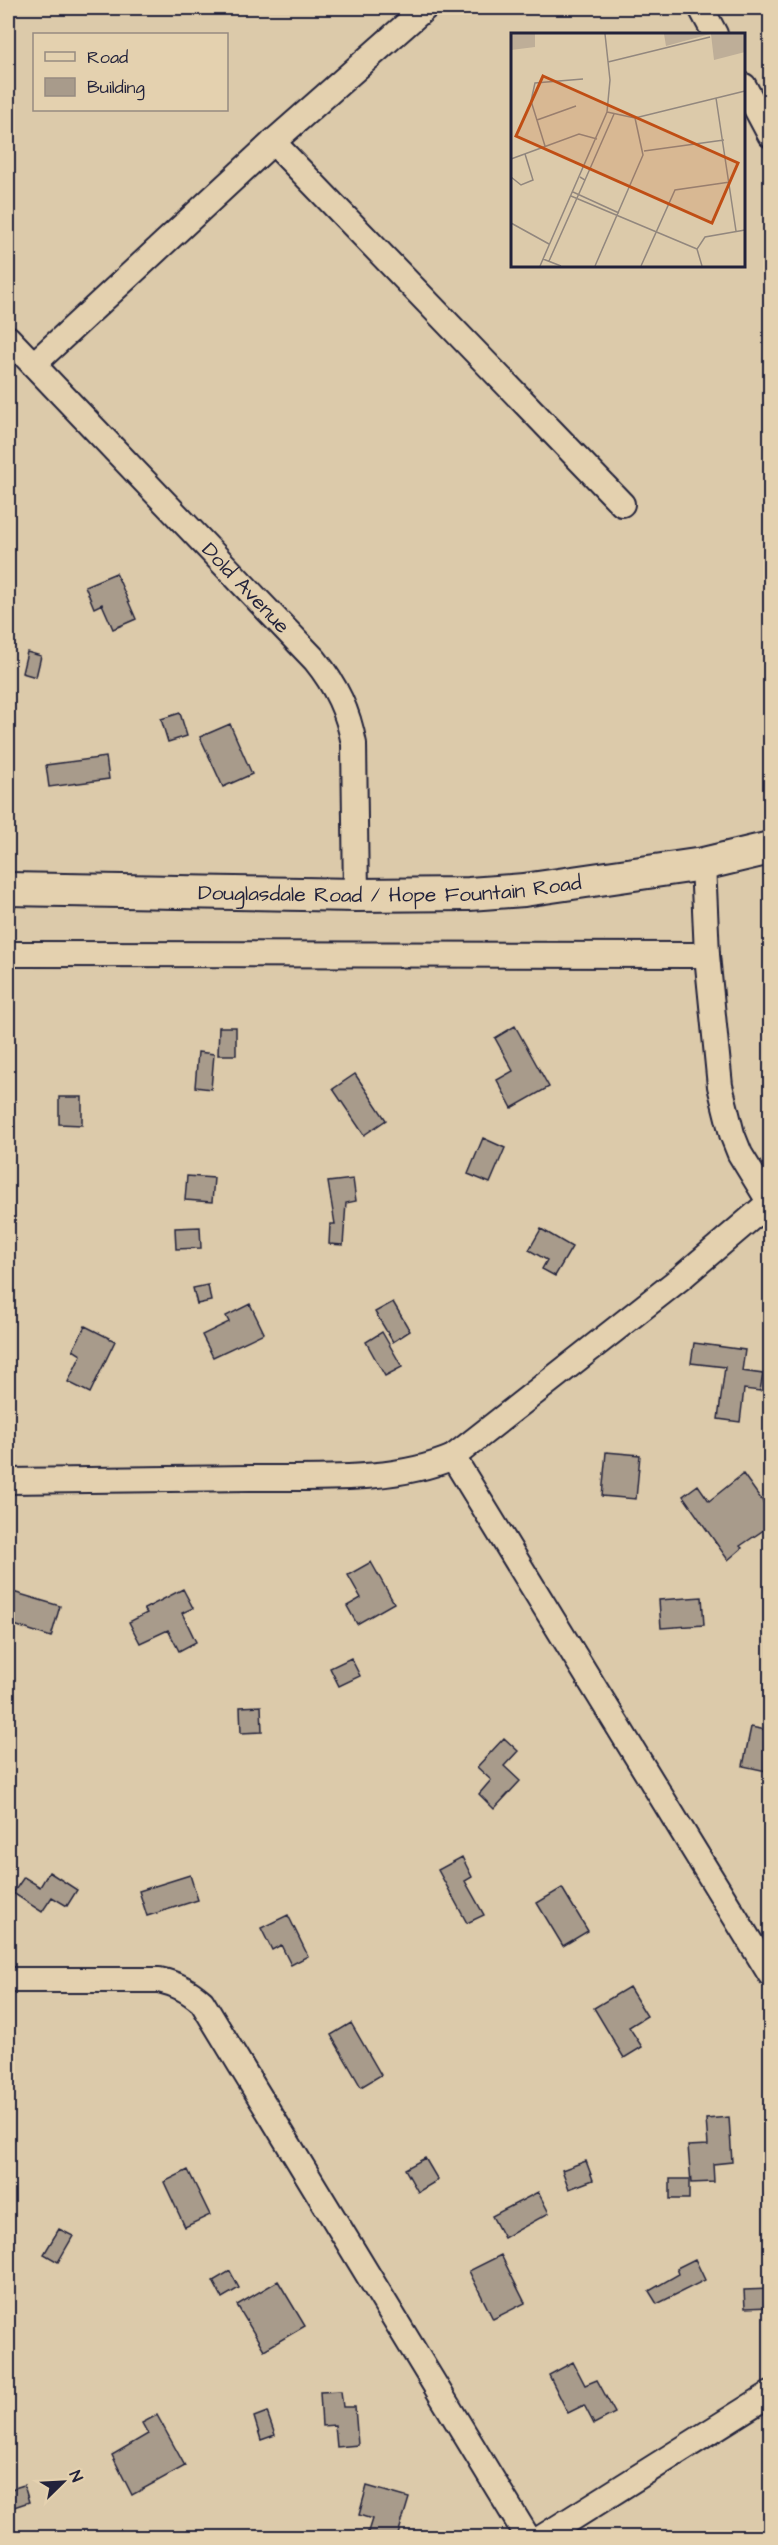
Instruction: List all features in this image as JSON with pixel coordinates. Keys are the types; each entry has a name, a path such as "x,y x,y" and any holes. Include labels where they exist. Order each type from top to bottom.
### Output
{"main road":[{"name":"Douglasdale Road / Hope Fountain Road","path":"8,889 356,895 469,894 524,890 703,864 771,848"}],"street":[{"path":"34,364 273,142 425,8"},
{"path":"700,8 714,33"},
{"path":"745,88 771,135"},
{"path":"273,142 622,504"},
{"name":"Dold Avenue","path":"8,338 315,660 334,686 350,721 354,744 356,895"},
{"path":"8,1481 311,1478 380,1474 421,1468 453,1457 682,1277 770,1202 740,1154 726,1117 720,1086 707,955 703,864"},
{"path":"8,954 707,955"},
{"path":"453,1457 771,1974"},
{"path":"8,1980 159,1980 186,1989 202,2002 528,2538"},
{"path":"541,2538 771,2394"}],"building":[{"path":"116,573 136,619 113,629 102,604 94,608 85,586"},
{"path":"27,652 41,656 36,677 22,673"},
{"path":"180,713 187,736 168,742 161,719"},
{"path":"230,724 252,774 223,787 200,737"},
{"path":"106,757 109,779 49,787 46,765"},
{"path":"515,1026 549,1087 512,1108 497,1080 513,1071 495,1038"},
{"path":"219,1027 236,1027 236,1055 218,1055"},
{"path":"198,1052 214,1054 211,1089 195,1087"},
{"path":"355,1074 386,1120 364,1135 333,1089"},
{"path":"59,1097 82,1097 82,1125 59,1124"},
{"path":"483,1138 505,1148 490,1183 468,1174"},
{"path":"187,1176 214,1178 212,1202 185,1200"},
{"path":"353,1179 356,1201 346,1203 343,1245 329,1244 330,1224 335,1224 328,1182"},
{"path":"200,1227 201,1248 176,1249 175,1228"},
{"path":"541,1229 572,1247 555,1276 542,1269 547,1260 529,1250"},
{"path":"208,1285 211,1301 197,1304 193,1288"},
{"path":"393,1302 410,1331 393,1342 375,1312"},
{"path":"250,1304 264,1333 213,1357 202,1335 229,1322 226,1316"},
{"path":"85,1326 115,1341 90,1393 68,1382 81,1355 73,1350"},
{"path":"382,1332 402,1367 385,1376 366,1342"},
{"path":"694,1343 745,1350 742,1371 763,1374 760,1391 744,1389 740,1422 718,1419 725,1367 691,1363"},
{"path":"606,1452 640,1455 636,1499 602,1496"},
{"path":"743,1474 771,1513 771,1525 740,1546 742,1548 728,1560 683,1496 698,1485 709,1501"},
{"path":"371,1562 394,1603 357,1624 347,1606 361,1598 348,1575"},
{"path":"183,1589 193,1608 182,1613 196,1642 179,1651 168,1630 140,1643 129,1622 147,1613 144,1609"},
{"path":"13,1592 60,1606 51,1637 8,1623 8,1608"},
{"path":"702,1597 704,1625 661,1628 659,1600"},
{"path":"351,1658 360,1676 339,1686 330,1668"},
{"path":"261,1706 262,1732 241,1733 240,1707"},
{"path":"751,1727 771,1731 771,1772 743,1766"},
{"path":"504,1738 518,1751 504,1766 520,1781 494,1809 479,1794 491,1780 477,1767"},
{"path":"462,1857 472,1877 465,1881 484,1915 467,1923 438,1870"},
{"path":"49,1872 77,1890 67,1906 52,1897 42,1912 13,1893 24,1877 40,1887"},
{"path":"190,1875 198,1900 147,1916 139,1891"},
{"path":"562,1888 588,1931 563,1946 537,1903"},
{"path":"288,1915 308,1956 291,1965 281,1945 272,1950 261,1928"},
{"path":"629,1987 647,2016 629,2027 642,2047 624,2058 594,2008"},
{"path":"351,2023 381,2075 361,2087 331,2035"},
{"path":"729,2117 732,2162 713,2164 714,2182 691,2183 688,2146 708,2145 706,2119"},
{"path":"425,2158 438,2180 418,2192 405,2169"},
{"path":"586,2161 593,2180 569,2189 562,2170"},
{"path":"188,2170 210,2215 185,2227 164,2182"},
{"path":"670,2179 689,2179 689,2199 670,2199"},
{"path":"538,2192 549,2213 504,2238 492,2216"},
{"path":"59,2229 73,2236 58,2262 44,2254"},
{"path":"501,2255 525,2303 493,2319 469,2271"},
{"path":"695,2259 705,2280 657,2304 649,2291 679,2274 677,2268"},
{"path":"230,2271 239,2288 222,2298 213,2281"},
{"path":"278,2281 305,2326 264,2350 237,2305"},
{"path":"771,2289 771,2307 745,2308 744,2290"},
{"path":"573,2362 585,2385 597,2380 615,2413 594,2424 584,2405 568,2413 549,2375"},
{"path":"341,2391 343,2407 355,2407 358,2445 337,2447 335,2425 322,2426 320,2392"},
{"path":"267,2412 275,2435 261,2440 254,2417"},
{"path":"157,2415 185,2466 132,2495 112,2455 148,2434 142,2423"},
{"path":"24,2485 29,2502 8,2509 8,2490"},
{"path":"367,2486 409,2498 397,2538 366,2538 372,2519 359,2515"}]}
